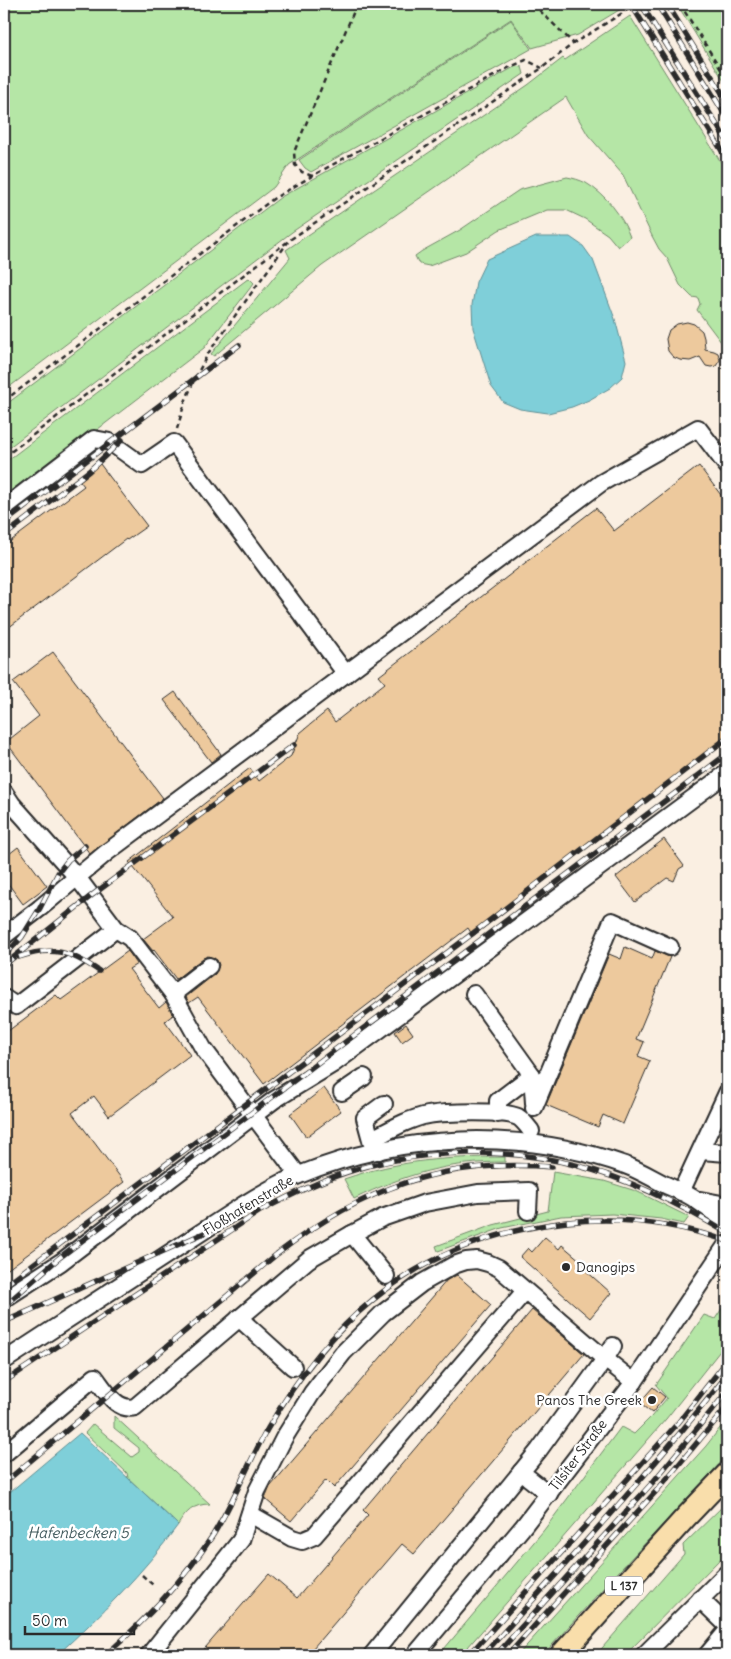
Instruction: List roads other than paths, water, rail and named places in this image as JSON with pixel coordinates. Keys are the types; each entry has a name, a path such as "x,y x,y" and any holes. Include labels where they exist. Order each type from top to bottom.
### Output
{"main road":[{"name":"L 137","path":"561,1655 727,1474"}],"street":[{"path":"4,936 113,848 601,483 698,428 727,466"},
{"path":"4,508 94,440 110,442 142,465 174,443 346,674"},
{"path":"4,1299 61,1262 274,1100 333,1064 727,773"},
{"path":"4,792 12,804 77,877 116,929 130,938 172,994 203,1048 298,1175"},
{"path":"534,1108 612,921 670,946"},
{"path":"4,998 16,1006 116,929"},
{"path":"172,994 209,966"},
{"path":"474,994 532,1074 534,1108 531,1138"},
{"path":"498,1114 498,1101 532,1074"},
{"path":"342,1092 364,1077"},
{"path":"688,1195 701,1151 727,1093"},
{"path":"376,1151 365,1118 384,1104"},
{"path":"376,1151 378,1136 411,1120 429,1115 509,1114 520,1118 531,1138"},
{"name":"Floßhafenstraße","path":"4,1361 271,1188 298,1175 340,1160 376,1151 450,1141 531,1138 626,1166 688,1195 727,1205"},
{"path":"701,1151 727,1153"},
{"path":"5,1452 95,1377 118,1405 129,1408 135,1406 309,1259 382,1218 425,1203 478,1193 529,1191 528,1211"},
{"name":"Floßhafenstraße","path":"688,1195 727,1221"},
{"path":"352,1234 386,1276"},
{"name":"Tilsiter Straße","path":"415,1655 549,1494 634,1382 727,1244"},
{"path":"149,1655 241,1540 261,1482 284,1438 312,1394 343,1353 382,1313 422,1283 454,1265 466,1261 477,1260 499,1268 525,1291 609,1353 634,1382"},
{"path":"250,1514 292,1538 302,1541 314,1536 525,1291"},
{"path":"239,1318 293,1366"},
{"path":"372,1655 539,1450 609,1353"},
{"path":"521,1472 549,1494"},
{"path":"644,1655 700,1599 724,1581"},
{"path":"700,1599 727,1625"},
{"path":"707,1655 727,1631"}],"water":[{"path":"536,237 570,237 583,246 593,260 615,319 626,361 622,377 610,388 572,407 548,413 520,409 503,402 491,386 473,328 472,305 476,282 487,259"},
{"name":"Hafenbecken 5","path":"80,1433 178,1525 151,1560 121,1593 57,1655 4,1655 4,1497"}],"railway":[{"path":"631,4 727,159"},
{"path":"641,4 727,141"},
{"path":"657,4 727,118"},
{"path":"667,4 727,101"},
{"path":"4,523 239,345"},
{"path":"4,536 89,471 122,440"},
{"path":"4,1286 472,934 727,738"},
{"path":"4,965 91,896 294,745"},
{"path":"4,1306 59,1258 727,754"},
{"path":"4,956 22,937 58,873 68,860 85,846"},
{"path":"19,957 42,951 61,952 79,959 99,971"},
{"path":"4,1382 260,1211 295,1193 332,1178 357,1169 383,1163 410,1158 466,1153 522,1155 549,1159 615,1177 654,1193 727,1233"},
{"path":"4,1483 277,1254 340,1212 372,1196 440,1173 513,1165 552,1167"},
{"path":"4,1322 240,1217"},
{"path":"106,1655 164,1598 213,1535 268,1428 291,1391 316,1357 344,1326 373,1299 406,1276 442,1256 481,1241 524,1229 575,1221 601,1220 652,1223 677,1227 727,1241"},
{"path":"469,1655 678,1423 727,1361"},
{"path":"483,1655 638,1482 727,1375"},
{"path":"496,1655 653,1482 727,1392"},
{"path":"508,1655 659,1488 727,1407"}],"place":[{"name":"Danogips","path":"566,1267"},
{"name":"Panos The Greek","path":"652,1400"}]}
